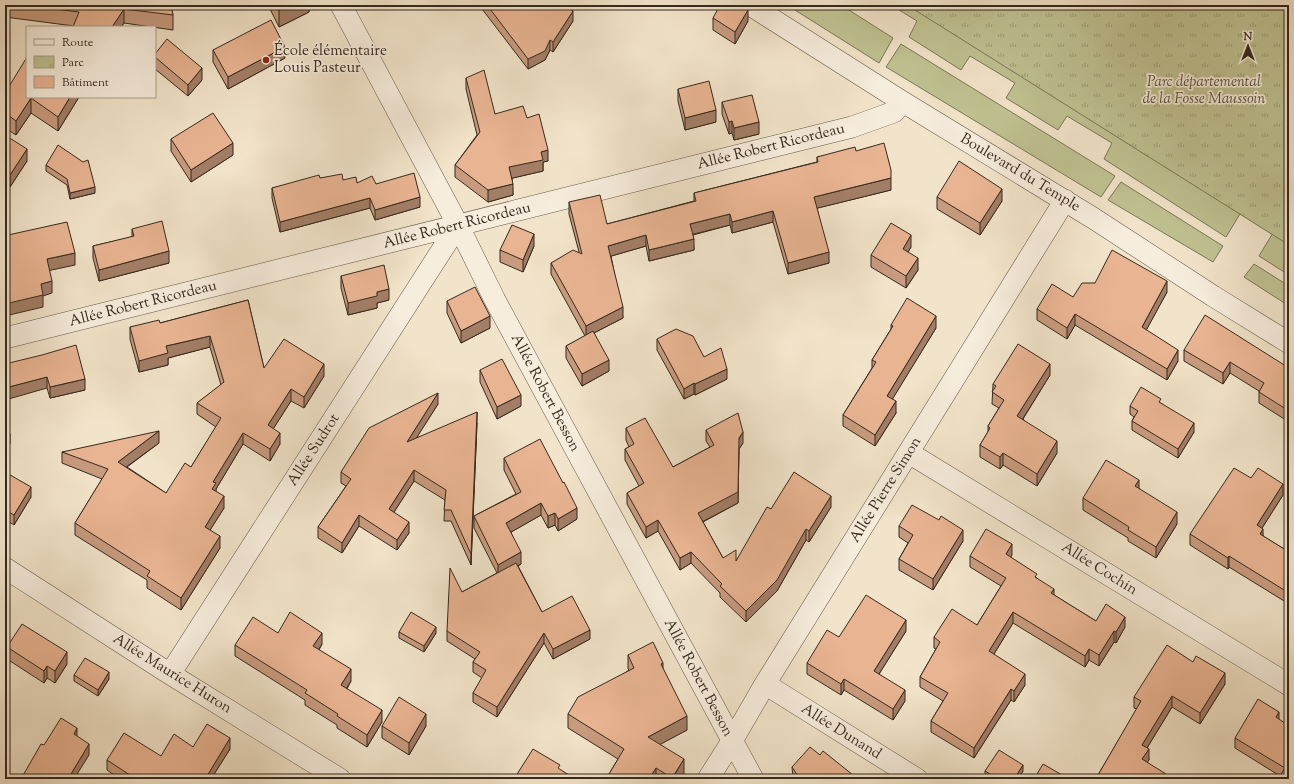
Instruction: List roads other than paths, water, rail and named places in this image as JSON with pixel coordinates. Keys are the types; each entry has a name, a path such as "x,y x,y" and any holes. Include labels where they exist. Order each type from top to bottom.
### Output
{"street":[{"name":"Allée Robert Besson","path":"341,5 458,225 499,307 753,779"},
{"name":"Boulevard du Temple","path":"750,5 904,102 1065,200 1213,296 1289,343"},
{"name":"Allée Robert Ricordeau","path":"5,338 852,127 894,112 904,102"},
{"name":"Allée Pierre Simon","path":"708,779 732,742 765,684 1065,200"},
{"name":"Allée Sudrot","path":"170,674 458,225"},
{"name":"Allée Cochin","path":"909,453 1289,685"},
{"name":"Allée Maurice Huron","path":"5,568 170,674 340,779"},
{"name":"Allée Dunand","path":"765,684 917,779"}],"place":[{"name":"École élémentaire Louis Pasteur","path":"266,60"}],"park label":[{"name":"Parc départemental de la Fosse Maussoin","path":"1204,90"}]}
